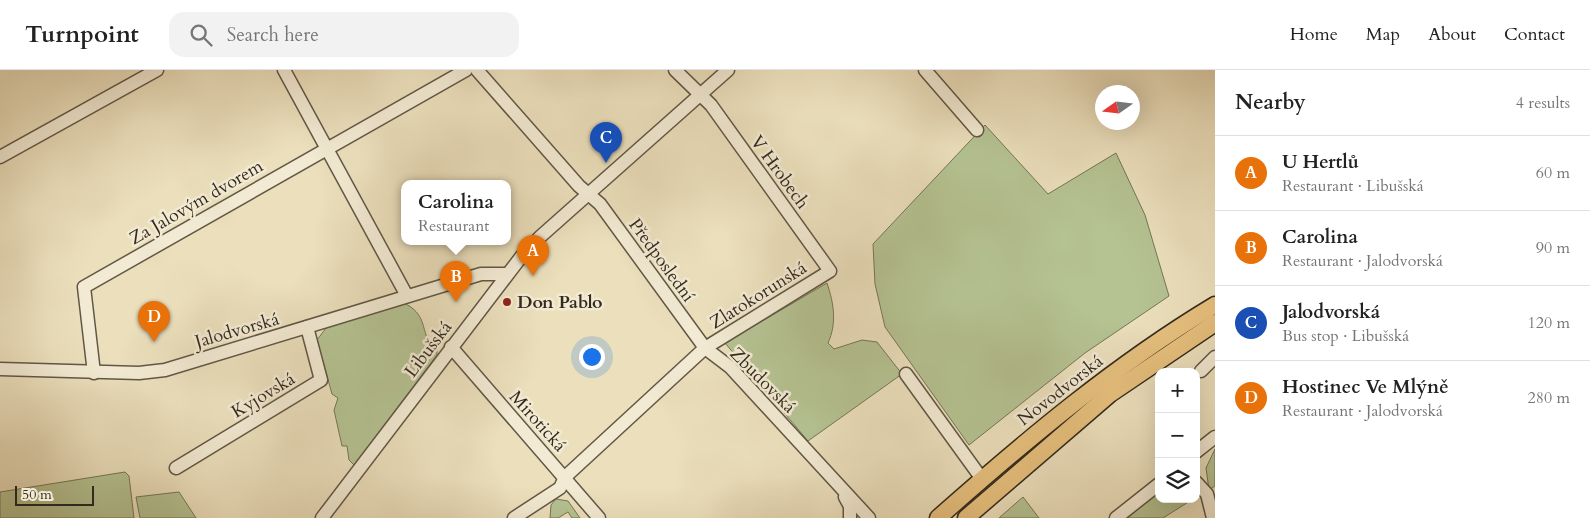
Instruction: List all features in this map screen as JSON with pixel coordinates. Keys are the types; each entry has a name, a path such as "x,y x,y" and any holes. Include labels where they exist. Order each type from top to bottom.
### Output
{"main road":[{"name":"Novodvorská","path":"938,518 982,479 1099,383 1185,322 1215,305"},
{"name":"Novodvorská","path":"966,518 1110,394 1215,323"}],"street":[{"path":"0,157 157,70"},
{"path":"284,70 407,296"},
{"name":"Za Jalovým dvorem","path":"94,373 84,287 325,148 466,70"},
{"name":"Předposlední","path":"477,70 589,195 600,204 705,348"},
{"name":"V Hrobech","path":"675,70 711,105 830,271"},
{"name":"Libušská","path":"322,518 506,274 541,236 728,70"},
{"path":"925,70 977,130"},
{"name":"Zlatokorunská","path":"705,348 830,271"},
{"name":"Jalodvorská","path":"0,369 94,373 139,373 165,370 481,274 506,274"},
{"name":"Kyjovská","path":"176,468 321,380 308,327"},
{"name":"Mirotická","path":"451,347 600,518"},
{"name":"Zbudovská","path":"514,518 560,488 565,478 705,348 730,367 869,518"},
{"path":"1201,371 1215,357"},
{"path":"906,374 982,479"},
{"path":"1200,449 1215,437"},
{"path":"1200,486 1207,494 1213,518"},
{"path":"1116,518 1155,487"},
{"name":"Zbudovská","path":"842,490 850,506 850,518"}],"green space":[{"path":"985,125 1048,194 1116,153 1145,215 1169,296 1085,353 969,445 885,327 875,284 873,244"},
{"path":"827,283 834,313 833,328 828,343 834,349 862,340 877,342 902,374 808,441 725,343"},
{"path":"404,303 420,316 430,345 433,345 437,350 437,355 354,465 349,460 347,446 342,446 334,410 338,398 332,394 317,340 326,328"},
{"path":"1215,449 1215,486 1209,490 1206,468"},
{"path":"125,472 129,476 134,518 0,518 0,492"},
{"path":"179,492 196,518 140,518 136,497"},
{"path":"1155,495 1155,503 1187,503 1163,518 1127,518"},
{"path":"1023,497 1039,518 999,518"},
{"path":"556,499 568,501 580,518 572,518 568,512 558,518 550,518 551,505"}],"place":[{"name":"Jalodvorská","path":"606,163"},
{"name":"U Hertlů","path":"533,276"},
{"name":"Carolina","path":"456,302"},
{"name":"Don Pablo","path":"507,302"},
{"name":"Hostinec Ve Mlýně","path":"154,342"}]}
